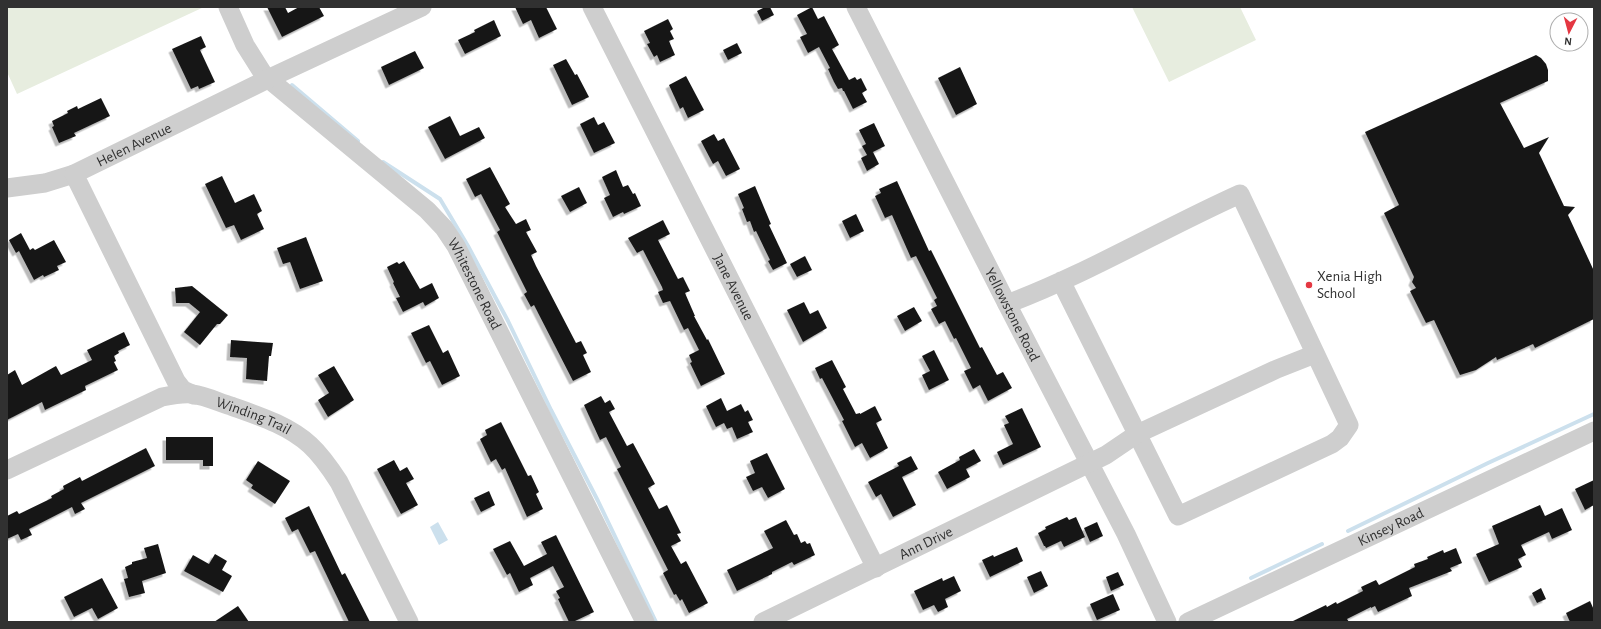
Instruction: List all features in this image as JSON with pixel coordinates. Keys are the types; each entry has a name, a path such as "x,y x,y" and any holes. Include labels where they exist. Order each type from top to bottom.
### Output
{"street":[{"name":"Whitestone Road","path":"228,7 246,45 267,80 271,81 406,191 444,228 456,246 645,622"},
{"name":"Helen Avenue","path":"7,188 44,184 74,174 267,80 422,7"},
{"name":"Jane Avenue","path":"592,7 876,568"},
{"name":"Yellowstone Road","path":"856,7 1126,534 1167,622"},
{"path":"74,174 176,381 183,390 194,395"},
{"path":"1007,304 1061,281 1240,194 1349,425 1340,438 1332,444 1178,516 1061,281"},
{"name":"Ann Drive","path":"763,622 1106,455 1137,434 1315,354"},
{"name":"Winding Trail","path":"7,470 152,400 171,395 194,395 251,413 284,427 310,445 322,457 338,482 408,622"},
{"name":"Kinsey Road","path":"1188,622 1594,431"}],"shaded area":[{"path":"7,7 204,7 17,94 7,72"},
{"path":"1132,7 1240,7 1256,40 1169,82"}],"water":[{"path":"438,522 448,540 439,545 430,527"}],"building":[{"path":"267,7 285,7 288,13 299,7 319,7 324,16 282,37"},
{"path":"515,7 546,7 557,29 539,38 531,20 523,24"},
{"path":"765,7 770,7 774,15 762,21 757,11"},
{"path":"812,7 818,19 824,16 839,45 832,49 849,80 855,77 857,80 861,78 867,90 862,93 867,102 853,109 842,88 838,89 834,82 828,69 830,68 819,47 808,53 800,37 807,34 797,15"},
{"path":"668,19 673,29 670,31 674,39 669,41 675,55 660,62 657,55 654,57 647,44 650,43 644,31"},
{"path":"494,20 501,36 465,54 458,40 475,32 474,30"},
{"path":"201,36 206,47 200,50 215,82 199,89 198,86 191,89 172,49"},
{"path":"737,43 742,53 728,60 723,50"},
{"path":"415,51 424,68 389,85 381,67"},
{"name":"Xenia High School","path":"1536,55 1546,64 1548,70 1548,81 1500,103 1524,148 1549,137 1539,153 1564,206 1575,207 1568,215 1594,271 1594,319 1535,348 1533,344 1497,360 1496,357 1476,370 1460,375 1434,320 1426,323 1410,291 1416,288 1412,282 1414,277 1384,213 1399,205 1365,132"},
{"path":"566,59 575,75 577,74 589,97 572,105 553,65"},
{"path":"960,67 977,104 956,115 938,78"},
{"path":"686,76 704,110 688,118 683,107 680,109 669,85"},
{"path":"101,98 110,116 74,133 76,136 59,143 52,127 54,126 52,121 68,113 67,111 77,106 78,109"},
{"path":"450,116 460,136 479,127 485,138 445,159 428,127"},
{"path":"594,117 598,125 604,122 615,143 594,153 580,124"},
{"path":"874,123 885,146 867,155 862,146 866,144 859,130"},
{"path":"714,134 718,141 724,138 740,169 726,176 718,161 713,164 701,141"},
{"path":"873,152 879,164 867,171 861,158"},
{"path":"490,167 510,204 505,207 516,224 526,219 531,230 526,232 537,252 531,255 536,266 576,343 581,341 587,353 583,355 591,372 573,381 534,305 531,307 524,294 527,292 497,232 500,230 481,194 475,197 466,179"},
{"path":"616,170 623,187 628,185 633,194 635,193 641,206 624,214 623,212 613,217 604,198 610,195 602,177"},
{"path":"222,176 235,203 254,194 262,211 257,214 264,229 241,240 234,225 226,228 205,184"},
{"path":"897,181 929,251 931,250 980,348 982,347 997,375 1003,372 1012,388 988,401 980,385 973,389 964,371 971,368 956,338 954,339 945,321 939,324 931,309 937,306 934,300 937,298 916,256 911,258 892,215 885,218 875,196 881,193 879,189"},
{"path":"755,186 771,224 769,225 787,263 773,270 768,261 770,260 756,231 754,232 750,221 747,222 742,209 744,208 738,194"},
{"path":"579,187 587,203 570,212 561,196"},
{"path":"856,214 864,231 850,238 842,221"},
{"path":"663,220 670,234 658,240 678,279 683,277 690,291 685,293 694,316 707,340 708,339 725,374 701,386 690,363 692,362 689,355 699,350 688,328 684,330 670,301 663,303 658,292 663,290 662,287 643,250 637,253 628,238"},
{"path":"21,233 30,250 33,248 35,250 54,240 66,262 57,266 59,270 44,277 43,275 34,280 19,251 16,253 9,240"},
{"path":"306,237 323,281 300,289 290,262 283,264 277,248"},
{"path":"805,256 812,270 797,277 790,264"},
{"path":"404,261 420,289 432,283 439,298 425,306 423,302 403,312 396,298 400,297 387,267 397,262 399,264"},
{"path":"192,286 228,315 220,324 217,324 200,345 184,332 200,312 189,303 176,303 175,288"},
{"path":"804,302 810,314 818,310 827,328 803,342 787,310"},
{"path":"914,307 922,321 905,331 897,316"},
{"path":"429,325 443,353 448,350 460,376 442,385 430,361 426,363 411,333"},
{"path":"124,332 130,345 118,351 119,353 114,356 116,361 114,362 118,370 85,386 86,390 45,410 42,402 7,420 7,375 15,370 22,385 56,366 61,375 92,360 87,350"},
{"path":"231,340 273,343 271,356 269,356 267,381 246,379 247,358 230,357"},
{"path":"934,350 949,380 929,390 922,375 930,371 922,356"},
{"path":"832,360 846,387 843,389 856,414 860,414 875,406 882,420 876,423 888,448 870,458 862,443 855,447 842,421 844,420 822,378 820,379 815,368"},
{"path":"334,366 354,400 328,417 318,400 329,393 318,375"},
{"path":"601,396 605,403 610,400 615,409 609,412 627,446 633,443 655,484 648,488 659,509 667,505 681,533 677,534 681,541 671,546 681,564 686,561 708,603 689,613 682,599 680,601 676,594 674,595 663,573 668,570 617,469 621,467 606,437 600,440 584,405"},
{"path":"721,398 727,411 741,404 745,412 748,410 753,420 748,422 753,432 737,439 732,427 727,429 724,423 716,427 706,406"},
{"path":"1022,408 1041,447 1003,465 997,452 1013,444 1004,425 1009,423 1005,416"},
{"path":"501,422 528,476 531,475 539,492 536,494 543,509 527,517 505,468 502,470 496,459 491,462 480,439 487,435 485,430"},
{"path":"166,437 213,437 213,466 203,466 203,460 166,460"},
{"path":"146,448 155,466 81,503 85,509 75,514 72,507 29,529 32,535 21,540 18,534 7,539 7,516 17,511 19,514 52,498 51,496 64,489 63,486 80,477 82,481"},
{"path":"974,449 981,461 966,469 970,477 947,489 938,472 960,460 959,457"},
{"path":"767,453 785,489 768,498 762,487 753,491 746,477 755,473 750,461"},
{"path":"911,456 918,469 902,477 916,505 893,517 881,494 876,497 868,482 899,466 897,463"},
{"path":"394,460 400,471 407,467 414,479 406,483 418,505 401,514 377,469"},
{"path":"258,461 290,481 275,504 251,488 253,485 246,480"},
{"path":"1594,480 1594,505 1585,510 1575,489"},
{"path":"489,491 495,505 481,512 474,498"},
{"path":"1540,505 1545,516 1562,508 1572,530 1552,539 1549,532 1521,545 1526,555 1518,559 1522,567 1489,582 1476,554 1499,544 1492,526"},
{"path":"309,506 342,575 345,573 370,622 349,622 315,551 310,553 298,529 292,532 285,518"},
{"path":"1067,517 1069,520 1076,517 1085,537 1064,547 1061,541 1046,548 1038,533 1046,529 1045,527"},
{"path":"786,520 794,535 797,534 801,543 805,541 807,544 810,543 815,555 794,565 792,562 772,572 772,574 737,591 727,570 773,548 764,531"},
{"path":"1097,522 1103,536 1090,542 1084,528"},
{"path":"556,535 594,612 573,622 569,622 558,599 560,598 556,591 564,587 553,566 530,578 533,585 519,592 510,573 507,575 493,549 510,541 524,566 547,554 541,542"},
{"path":"158,544 166,573 142,581 145,593 129,597 124,579 128,578 125,567 132,564 132,562 147,558 144,548"},
{"path":"1017,547 1023,561 990,577 982,560 993,555 994,557"},
{"path":"1456,548 1462,563 1450,568 1452,571 1409,588 1412,596 1378,612 1375,606 1371,607 1347,619 1349,622 1291,622 1326,605 1327,607 1336,602 1337,604 1363,591 1361,587 1376,580 1379,585 1415,567 1414,564 1428,559 1427,557 1443,550 1444,553"},
{"path":"215,554 227,561 222,570 232,576 223,592 184,571 193,555 209,564"},
{"path":"1041,571 1048,586 1034,593 1027,577"},
{"path":"1118,572 1124,585 1111,591 1106,577"},
{"path":"954,576 961,591 945,599 948,607 938,612 934,605 923,610 914,591 942,578 943,581"},
{"path":"102,578 118,608 98,619 92,608 74,617 64,597"},
{"path":"1541,588 1546,599 1537,603 1532,593"},
{"path":"1113,594 1120,610 1097,620 1090,604"},
{"path":"1590,601 1594,610 1594,622 1570,622 1566,613"},
{"path":"238,606 249,622 214,622"}],"waterway":[{"path":"292,85 358,141"},
{"path":"383,162 440,199 468,246 508,321 551,410 598,501 656,622"},
{"path":"1348,531 1488,463 1594,414"},
{"path":"1251,578 1322,544"}],"place":[{"name":"Xenia High School","path":"1309,285"}]}
